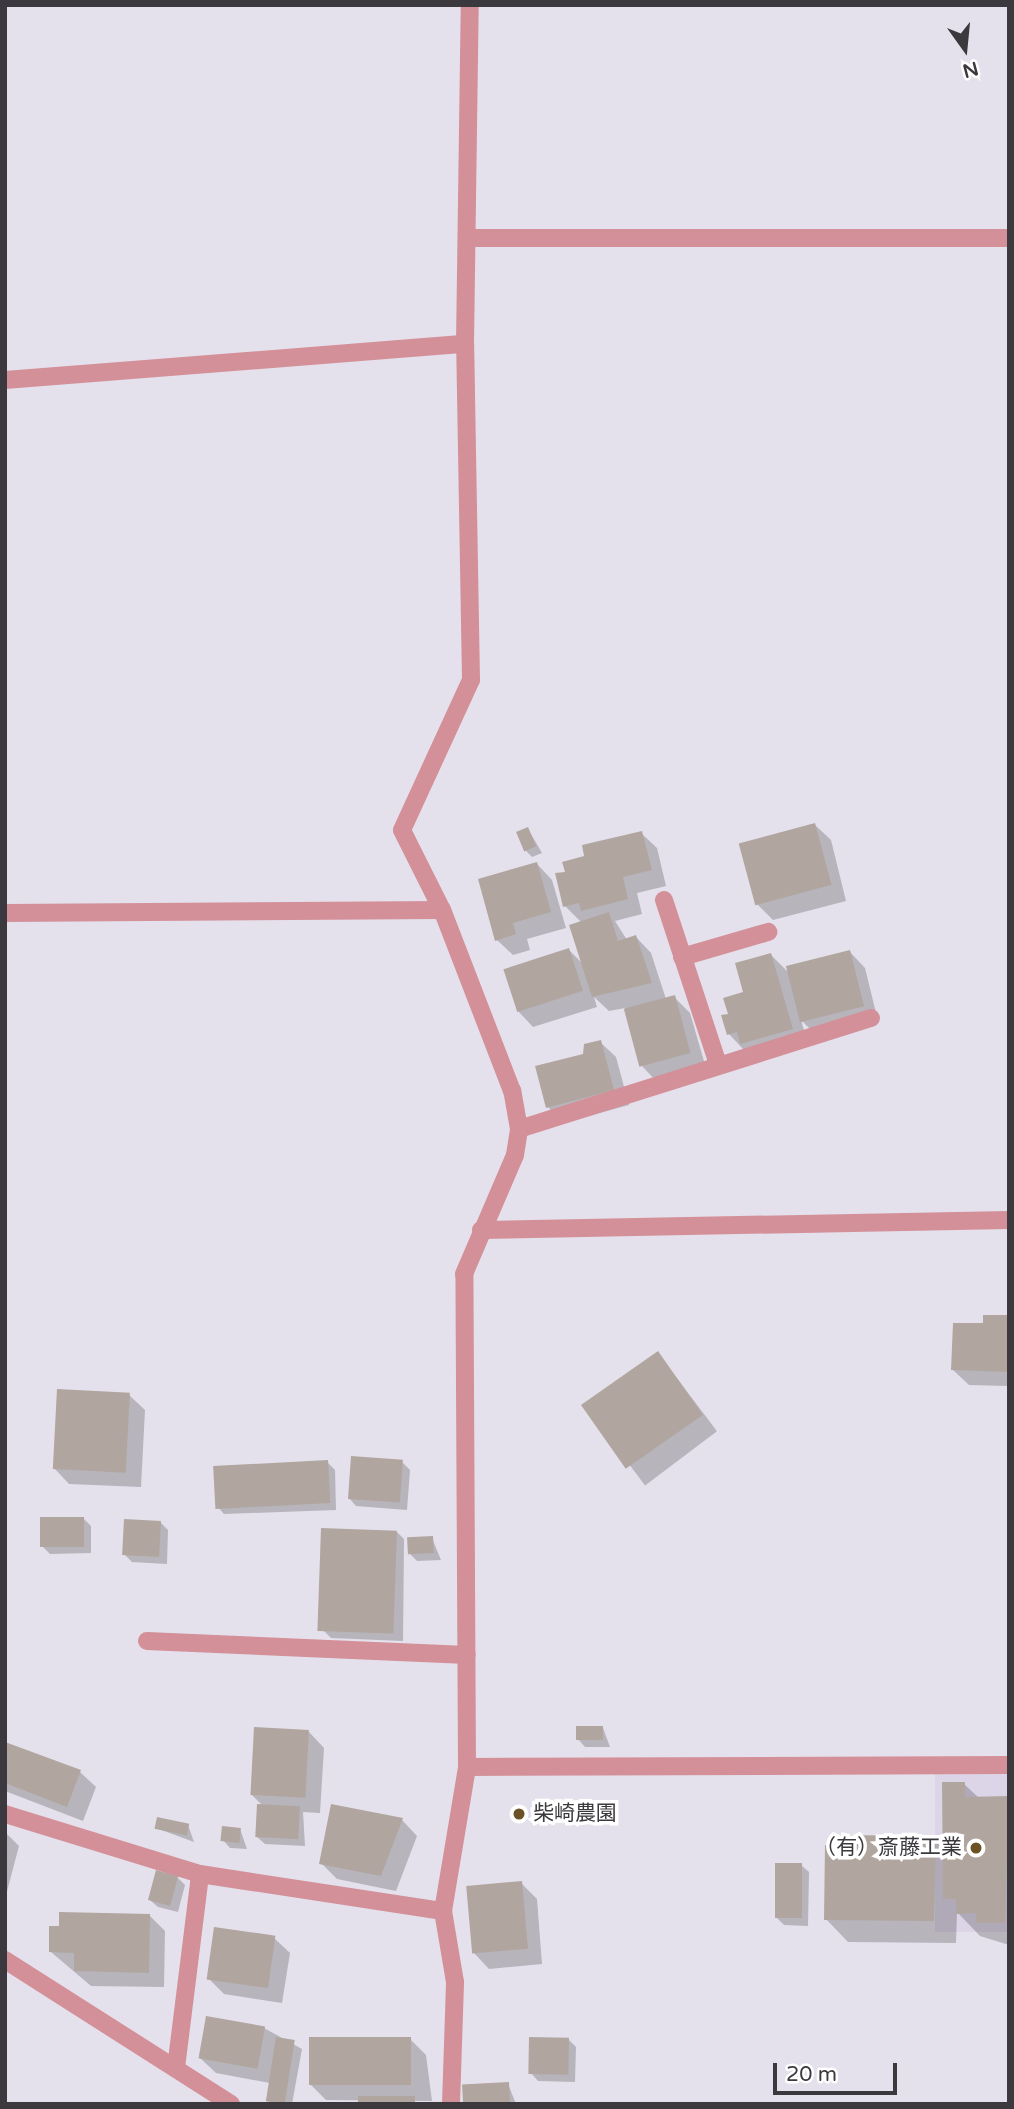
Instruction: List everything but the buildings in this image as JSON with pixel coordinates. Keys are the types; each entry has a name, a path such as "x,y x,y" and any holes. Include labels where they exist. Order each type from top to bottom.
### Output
{"street":[{"path":"451,2104 455,1982 443,1911 467,1767 464,1274 519,1129 512,1091 442,910 402,830 471,680 465,344 470,5"},
{"path":"467,238 1009,238"},
{"path":"5,380 465,344"},
{"path":"664,900 717,1061"},
{"path":"5,913 442,910"},
{"path":"682,957 768,932"},
{"path":"519,1129 717,1061 871,1018"},
{"path":"481,1230 1009,1220"},
{"path":"147,1641 467,1655"},
{"path":"467,1767 1009,1765"},
{"path":"5,1814 200,1874 443,1911"},
{"path":"176,2068 200,1874"},
{"path":"5,1960 231,2104"}],"shaded area":[{"name":"（有）斎藤工業","path":"935,1772 1009,1772 1009,1932 935,1932"}],"place":[{"name":"柴崎農園","path":"519,1814"},
{"name":"（有）斎藤工業","path":"976,1848"}]}
